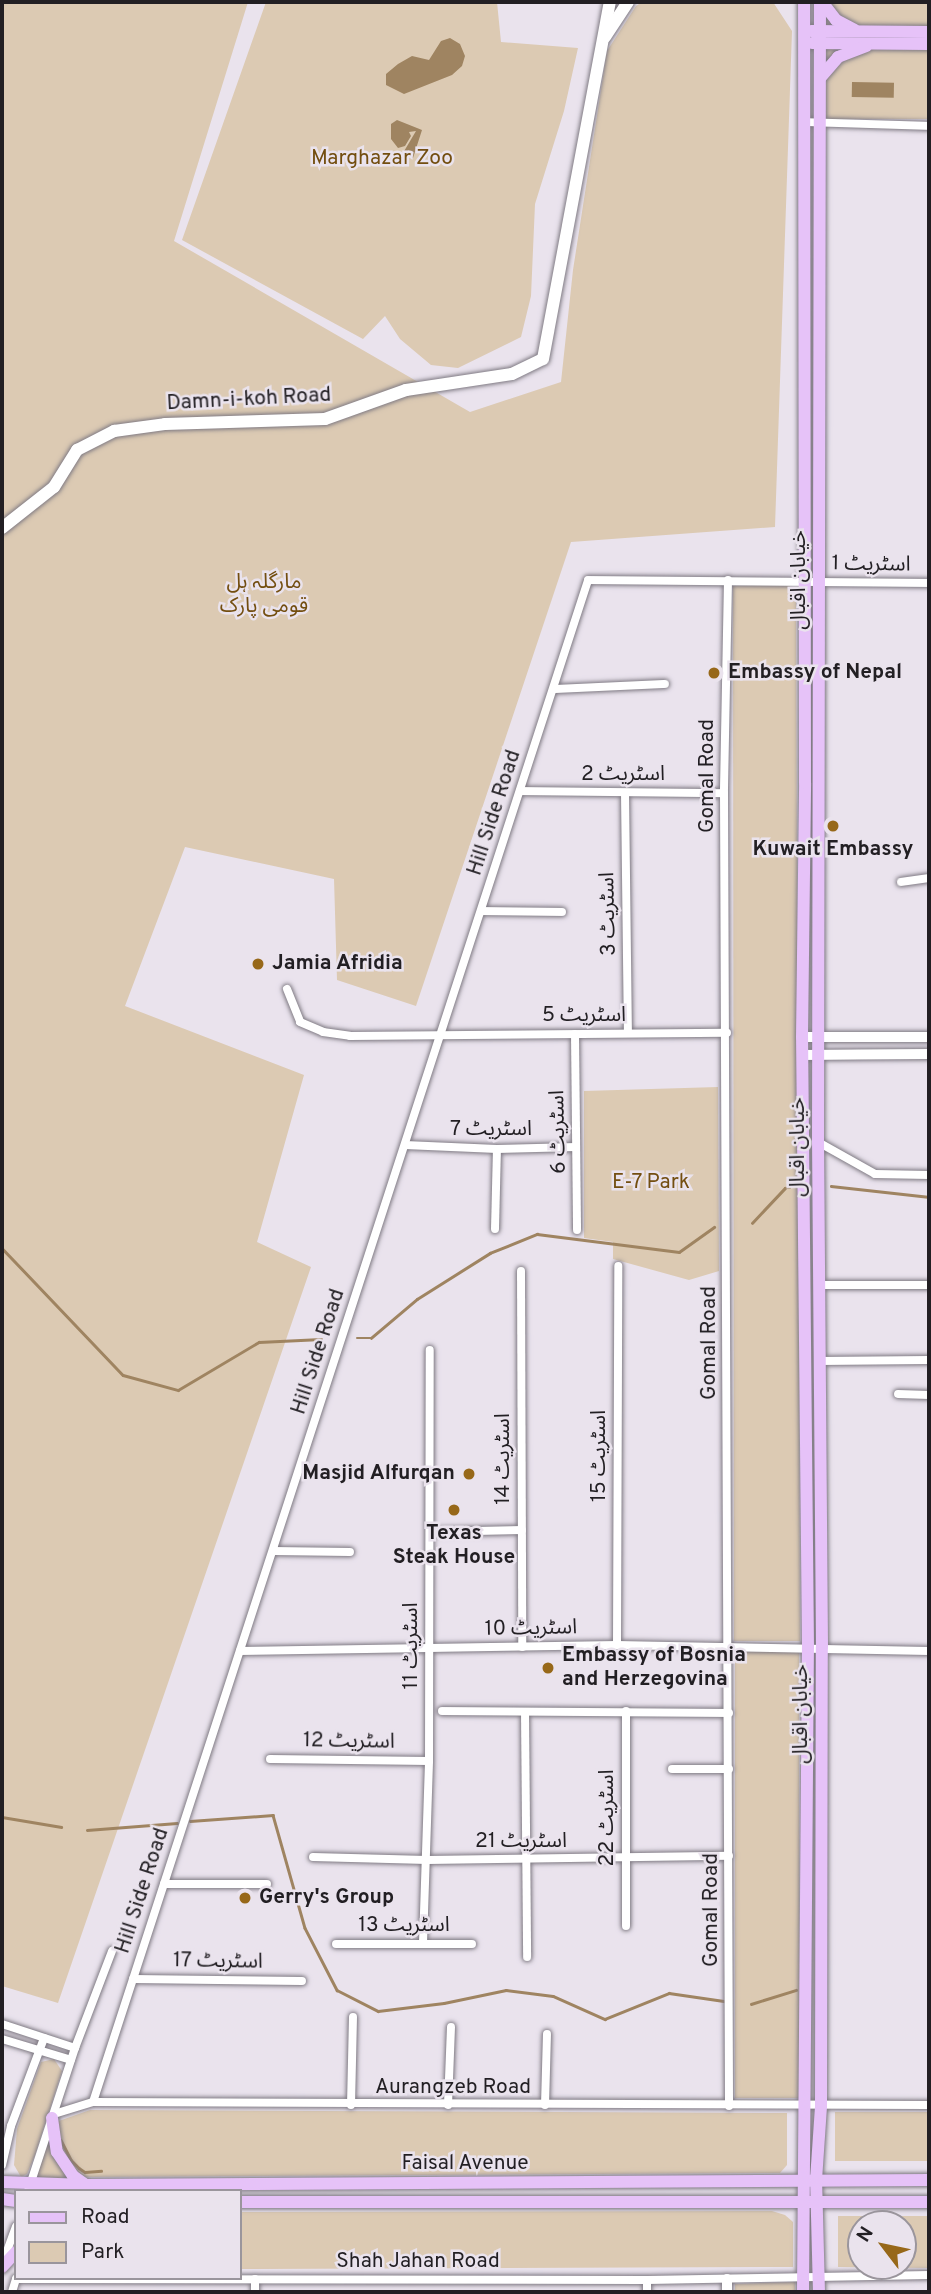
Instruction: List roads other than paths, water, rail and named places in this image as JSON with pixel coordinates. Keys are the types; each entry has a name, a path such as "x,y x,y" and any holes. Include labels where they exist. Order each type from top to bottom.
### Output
{"main road":[{"name":"Damn-i-koh Road","path":"2,528 54,487 77,450 114,431 165,424 325,419 406,390 512,373 536,365 547,351 548,329 610,2"},
{"path":"601,43 628,2"},
{"path":"794,2 812,37"},
{"name":"خیابان اقبال","path":"804,2 820,78 819,1361 813,2106 810,2181 810,2202 817,2231 819,2292"},
{"path":"821,2 836,20 860,32"},
{"name":"خیابان اقبال","path":"815,1647 802,1055 805,783 803,122 812,37 821,2"},
{"path":"812,37 860,32 929,32"},
{"path":"812,37 873,43 929,44"},
{"path":"820,78 838,57 873,43"},
{"path":"53,2116 57,2152 73,2176 86,2185"},
{"path":"771,2181 785,2179 793,2172 812,2143 826,2167 835,2173 864,2180"},
{"name":"Faisal Avenue","path":"2,2182 29,2188 86,2185 929,2180"},
{"name":"Faisal Avenue","path":"242,2202 929,2202"},
{"name":"خیابان اقبال","path":"803,2292 803,2229 810,2202"},
{"path":"817,2231 823,2216 831,2210 862,2202"},
{"path":"773,2203 792,2212 803,2229"}],"street":[{"path":"803,122 929,125"},
{"name":"اسٹریٹ 1","path":"579,612 589,580 929,583"},
{"name":"Gomal Road","path":"728,580 724,793 729,2106"},
{"name":"Hill Side Road","path":"93,2102 579,612"},
{"path":"554,690 665,684"},
{"name":"اسٹریٹ 2","path":"520,791 724,793"},
{"name":"اسٹریٹ 3","path":"625,793 628,1033"},
{"path":"901,882 929,878"},
{"path":"482,911 562,912"},
{"name":"اسٹریٹ 5","path":"287,989 300,1022 323,1032 350,1035 727,1032"},
{"name":"اسٹریٹ 6","path":"575,1034 577,1230"},
{"path":"802,1037 929,1037"},
{"path":"802,1055 929,1055"},
{"path":"818,1142 875,1174 929,1175"},
{"name":"اسٹریٹ 7","path":"405,1145 498,1149 576,1147"},
{"path":"495,1229 498,1149"},
{"name":"اسٹریٹ 15","path":"617,1645 618,1266"},
{"name":"اسٹریٹ 14","path":"521,1271 522,1647"},
{"path":"818,1285 929,1284"},
{"name":"اسٹریٹ 11","path":"422,1943 429,1761 430,1350"},
{"path":"819,1361 929,1360"},
{"path":"898,1394 929,1395"},
{"path":"430,1532 522,1530"},
{"path":"272,1551 350,1552"},
{"name":"اسٹریٹ 10","path":"240,1651 617,1645 929,1651"},
{"path":"442,1711 729,1713"},
{"name":"اسٹریٹ 22","path":"626,1711 626,1926"},
{"path":"525,1712 524,1859 527,1957"},
{"name":"اسٹریٹ 12","path":"270,1759 429,1761"},
{"path":"671,1769 729,1769"},
{"name":"اسٹریٹ 21","path":"313,1857 427,1860 729,1856"},
{"path":"164,1884 267,1884"},
{"name":"اسٹریٹ 13","path":"336,1944 472,1944"},
{"path":"29,2188 75,2048 112,1951"},
{"name":"اسٹریٹ 17","path":"133,1979 302,1981"},
{"path":"351,2105 353,2017"},
{"path":"2,2024 75,2048"},
{"path":"449,2105 451,2027"},
{"path":"545,2105 547,2034"},
{"path":"2,2165 11,2126 44,2038"},
{"path":"2,2039 71,2060"},
{"name":"Aurangzeb Road","path":"53,2116 93,2102 929,2105"},
{"path":"2,2266 14,2232"},
{"name":"Shah Jahan Road","path":"242,2279 647,2280 929,2275"},
{"path":"255,2292 256,2279"},
{"path":"727,2279 727,2292"},
{"path":"647,2280 647,2292"}],"waterway":[{"path":"831,1186 929,1197"},
{"path":"752,1223 785,1188 790,1188"},
{"path":"357,1338 371,1338 417,1299 490,1253 537,1234 679,1252 714,1227"},
{"path":"2,1248 123,1375 178,1390 259,1342 321,1339"},
{"path":"190,1821 273,1815 305,1928 337,1990 378,2011 444,2003 506,1990 553,1996 605,2019 669,1993 723,2001"},
{"path":"2,1817 61,1827"},
{"path":"87,1830 177,1823"},
{"path":"751,2004 796,1990"},
{"path":"61,2140 71,2160 79,2168 85,2172 101,2171"}],"place":[{"name":"Embassy of Nepal","path":"714,673"},
{"name":"Kuwait Embassy","path":"833,826"},
{"name":"Jamia Afridia","path":"258,964"},
{"name":"Masjid Alfurqan","path":"469,1474"},
{"name":"Texas Steak House","path":"454,1510"},
{"name":"Embassy of Bosnia and Herzegovina","path":"548,1668"},
{"name":"Gerry's Group","path":"245,1898"}],"park label":[{"name":"Marghazar Zoo","path":"382,159"},
{"name":"مارگلہ ہل قومی پارک","path":"264,595"},
{"name":"E-7 Park","path":"651,1183"}]}
